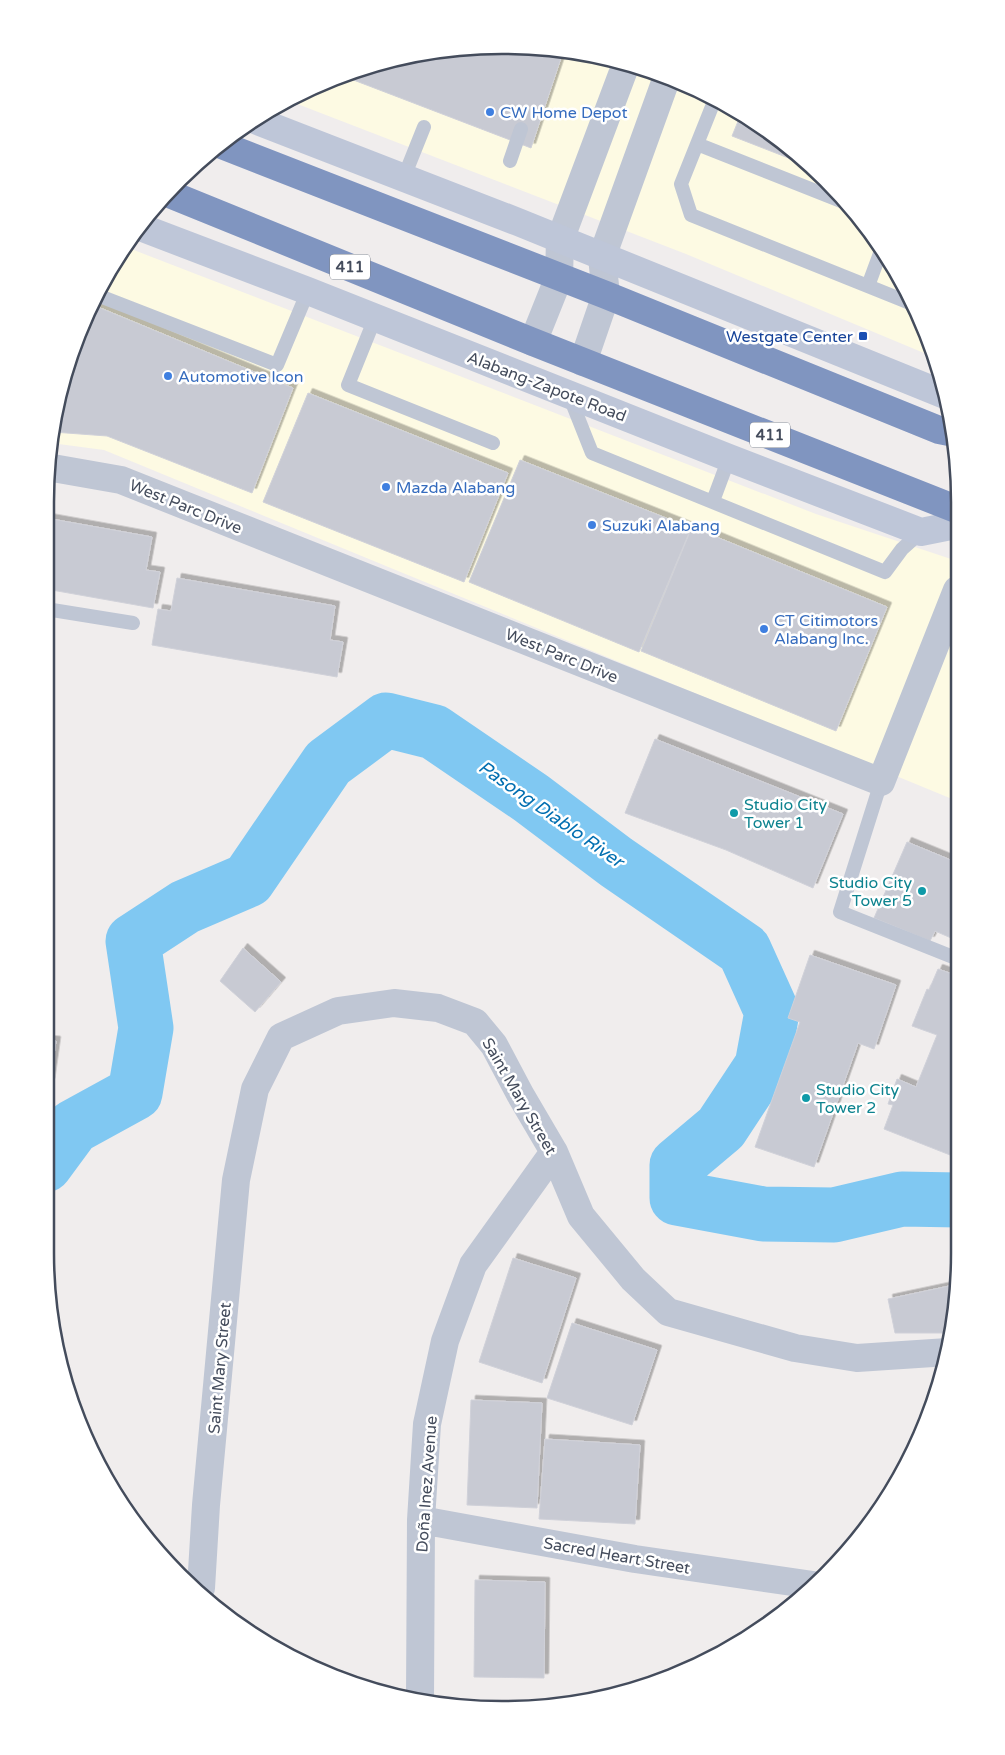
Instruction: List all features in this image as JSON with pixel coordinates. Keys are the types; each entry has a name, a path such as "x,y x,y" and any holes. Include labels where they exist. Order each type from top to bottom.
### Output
{"highway":[{"path":"227,147 606,295 929,426 945,431"},
{"name":"411","path":"175,196 583,362 951,507"}],"main road":[{"path":"263,123 404,177 937,392"},
{"name":"Alabang-Zapote Road","path":"146,228 921,532"},
{"path":"921,532 951,526"}],"street":[{"path":"534,342 559,277 560,240 624,70"},
{"path":"583,362 606,295 602,257 664,84"},
{"name":"West Parc Drive","path":"55,469 121,480 881,782"},
{"path":"881,782 951,605"},
{"name":"Saint Mary Street","path":"201,1585 206,1504 236,1180 255,1089 281,1037 338,1012 394,1003 438,1008 475,1022 494,1045 554,1152 581,1216 633,1279 668,1312 795,1348 857,1358 940,1353"},
{"name":"Doña Inez Avenue","path":"420,1694 421,1520 427,1424 445,1341 473,1265 554,1152"},
{"name":"Sacred Heart Street","path":"421,1520 635,1559 804,1585"}],"lane":[{"path":"712,106 681,184 691,215 903,300"},
{"path":"404,177 424,127"},
{"path":"510,160 521,129"},
{"path":"697,144 831,197"},
{"path":"868,286 879,257"},
{"path":"103,298 277,365 308,291"},
{"path":"375,318 348,385 493,443"},
{"path":"569,394 592,453 885,572 902,549 921,532"},
{"path":"713,501 729,458"},
{"path":"54,610 133,623"},
{"path":"881,782 840,912 951,956"}],"shaded area":[{"name":"Westgate Center","path":"473,55 532,55 590,62 619,69 674,88 701,100 752,129 776,146 820,185 859,229 876,253 905,304 925,354 686,254 297,104 331,88 386,69 415,62"},
{"path":"132,249 816,514 951,559 951,799 104,450 58,444 69,386 88,331 100,304"}],"building":[{"name":"CW Home Depot","path":"502,54 561,58 531,148 353,80 415,62 444,58"},
{"path":"738,121 776,146 791,159 732,136"},
{"path":"99,307 293,388 252,493 107,436 60,432 69,386 88,331"},
{"name":"Mazda Alabang","path":"308,393 508,473 464,582 263,502"},
{"path":"520,460 691,528 639,652 469,582"},
{"path":"54,519 152,537 146,570 160,572 153,608 54,590"},
{"name":"CT Citimotors Alabang Inc.","path":"692,527 887,607 836,731 641,651"},
{"path":"177,578 335,606 330,640 343,642 337,677 152,645 158,609 171,611"},
{"name":"Studio City Tower 1","path":"655,739 843,814 813,888 726,850 625,813"},
{"name":"Studio City Tower 5","path":"907,842 951,860 951,938 935,931 930,941 874,918"},
{"path":"243,948 281,982 255,1012 220,981"},
{"name":"Studio City Tower 2","path":"810,955 896,985 874,1049 858,1043 814,1167 755,1147 800,1022 788,1018"},
{"path":"938,969 951,974 950,1155 884,1129 893,1105 888,1104 897,1079 916,1087 937,1035 912,1026 927,989 929,990"},
{"path":"513,1258 576,1278 542,1383 479,1362"},
{"path":"950,1286 944,1333 895,1333 888,1299"},
{"path":"572,1323 657,1350 632,1425 547,1398"},
{"path":"471,1400 542,1403 537,1508 467,1505"},
{"path":"545,1439 640,1445 635,1524 539,1519"},
{"path":"475,1580 545,1582 544,1678 474,1677"}],"waterway":[{"name":"Pasong Diablo River","path":"54,1153 73,1127 135,1093 146,1028 133,941 185,907 248,880 328,763 386,720 434,732 531,798 616,862 744,950 772,1012 762,1066 721,1128 677,1165 677,1198 763,1214 834,1215 902,1199 951,1200"}],"place":[{"name":"CW Home Depot","path":"490,112"},
{"name":"Westgate Center","path":"863,336"},
{"name":"Automotive Icon","path":"168,376"},
{"name":"Mazda Alabang","path":"386,487"},
{"name":"Suzuki Alabang","path":"592,525"},
{"name":"CT Citimotors Alabang Inc.","path":"764,629"},
{"name":"Studio City Tower 1","path":"734,813"},
{"name":"Studio City Tower 5","path":"922,891"},
{"name":"Studio City Tower 2","path":"806,1098"}]}
